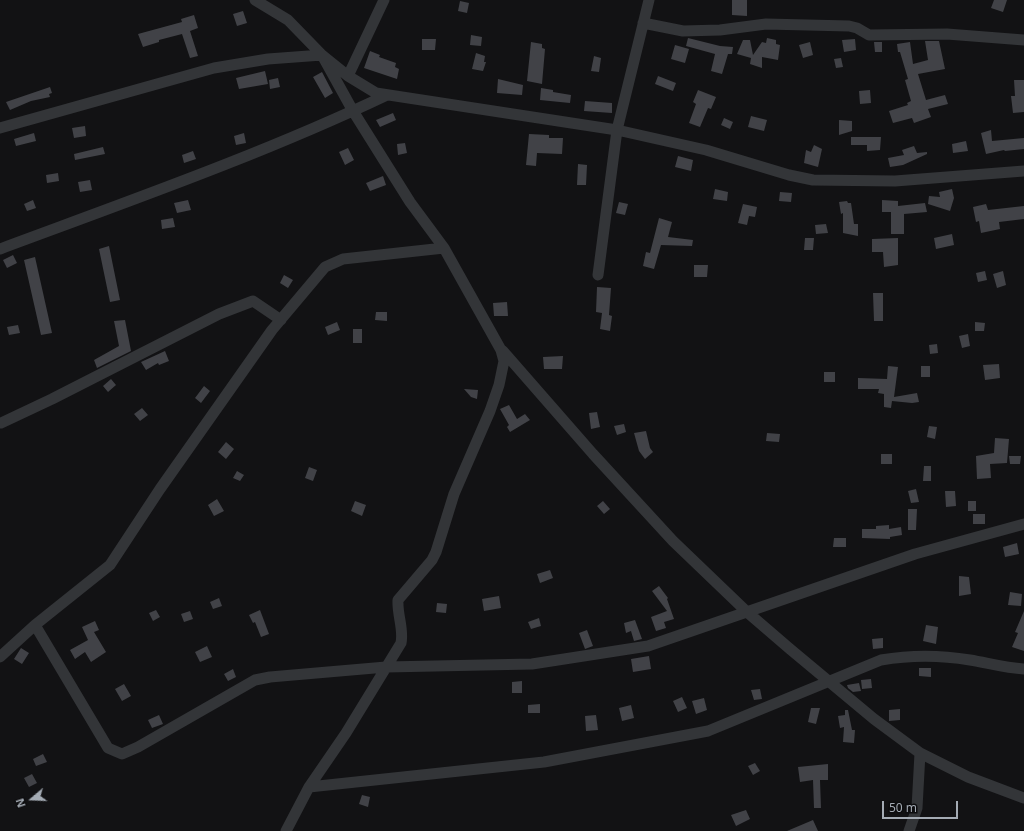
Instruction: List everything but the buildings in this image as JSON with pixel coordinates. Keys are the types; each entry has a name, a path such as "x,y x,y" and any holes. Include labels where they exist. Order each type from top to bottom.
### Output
{"street":[{"path":"255,0 288,20 322,54 348,76 376,93 617,130 706,150 789,175 813,180 895,180 1024,171"},
{"path":"348,76 384,0"},
{"path":"598,275 617,130 649,0"},
{"path":"643,23 684,31 720,30 766,24 849,26 857,28 869,35 947,34 1024,40"},
{"path":"322,54 353,111 410,202 444,248 501,350 593,454 673,541 747,612 874,719 920,753 968,776 1024,798"},
{"path":"0,128 214,68 268,59 322,54"},
{"path":"0,249 128,201 353,111 387,95"},
{"path":"0,657 34,625 110,565 206,422 281,320 325,267 343,259 444,248"},
{"path":"1,423 52,400 219,314 253,301 281,320"},
{"path":"286,831 309,787 346,733 401,643 402,635 398,600 432,560 436,552 454,494 490,411 499,386 504,361 501,350"},
{"path":"34,625 108,748 122,754 255,680 270,677 386,667 532,664 648,646 915,554 1024,524"},
{"path":"309,787 544,762 708,731 829,682 865,665 903,656 934,656 1024,669"},
{"path":"909,831 917,808 920,753"}]}
